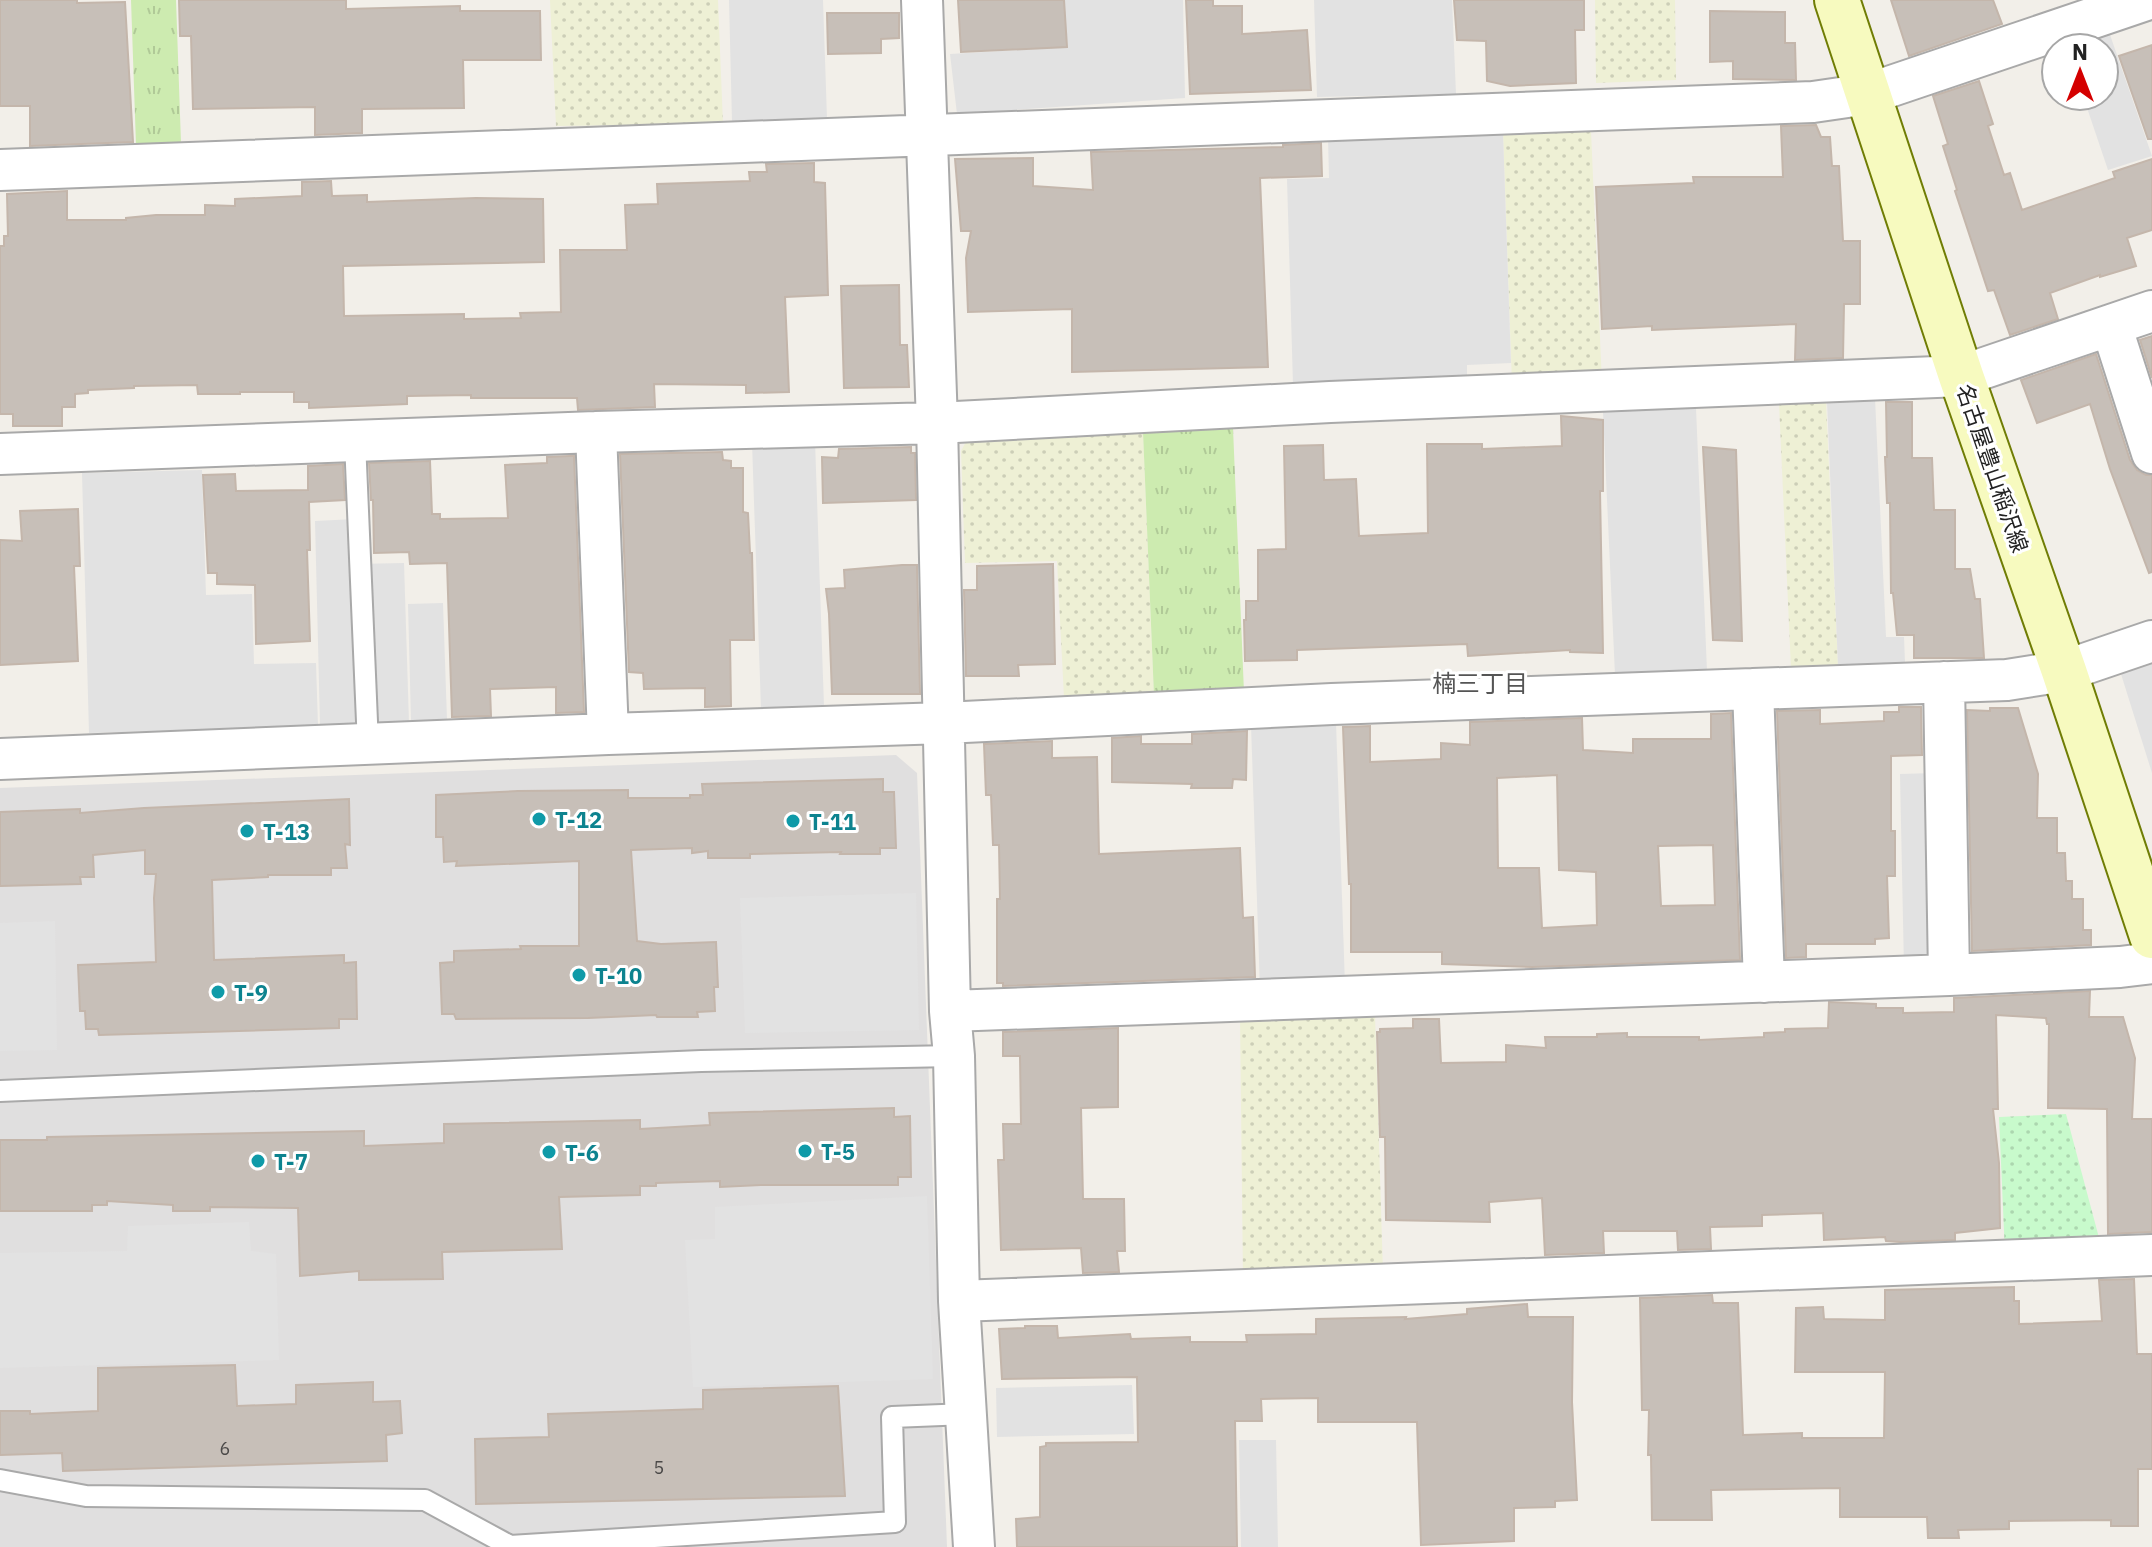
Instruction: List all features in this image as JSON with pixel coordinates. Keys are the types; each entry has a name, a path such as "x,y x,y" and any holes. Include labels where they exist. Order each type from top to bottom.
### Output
{"main road":[{"name":"名古屋豊山稲沢線","path":"1837,0 1961,376 2152,936"}],"street":[{"path":"922,0 937,423 959,1301 974,1547"},
{"path":"0,170 1813,102 1868,94 2146,0"},
{"path":"0,454 937,423 1330,402 1961,376 2152,311"},
{"path":"2111,325 2152,453"},
{"path":"596,432 608,734"},
{"path":"0,759 944,723 1332,704 2007,680 2064,671 2152,641"},
{"path":"1944,682 1949,975"},
{"path":"1753,689 1764,982"},
{"path":"950,1011 1949,975 2152,963"},
{"path":"959,1301 2152,1255"}],"lane":[{"path":"355,441 368,745"},
{"path":"0,1091 701,1061 954,1056"},
{"path":"0,1480 86,1496 425,1500 510,1546 895,1522 892,1417 967,1414"}],"shaded area":[{"path":"729,0 823,0 827,119 732,122"},
{"path":"1064,0 1183,0 1185,98 957,114 950,54 1066,47"},
{"path":"1314,0 1452,0 1456,94 1317,97"},
{"path":"2120,64 2152,156 2108,170 2088,112 2120,112"},
{"path":"1503,133 1511,363 1467,365 1467,380 1293,385 1287,179 1329,178 1328,138"},
{"path":"1875,398 1886,637 1904,637 1905,663 1838,666 1827,401"},
{"path":"1696,408 1707,671 1615,675 1603,412"},
{"path":"815,440 824,707 761,710 752,442"},
{"path":"202,470 206,595 252,594 254,664 316,663 318,726 89,733 82,473"},
{"path":"355,519 356,564 404,563 409,723 320,725 315,521"},
{"path":"443,603 447,720 411,721 408,604"},
{"path":"2152,664 2152,773 2121,674"},
{"path":"1336,722 1345,985 1260,989 1251,725"},
{"path":"896,755 917,773 947,1547 0,1547 0,788"},
{"path":"1934,773 1937,954 1904,969 1900,774"},
{"path":"916,893 919,1030 745,1033 740,898"},
{"path":"55,921 57,1050 0,1051 0,923"},
{"path":"927,1196 933,1379 693,1387 685,1240 715,1239 715,1207"},
{"path":"249,1222 251,1251 276,1254 279,1360 0,1368 0,1253 127,1251 128,1226"},
{"path":"1132,1385 1134,1434 997,1437 996,1388"},
{"path":"1239,1440 1276,1440 1278,1547 1241,1547"}],"green space":[{"path":"131,0 176,0 181,143 136,145"},
{"path":"550,0 718,0 723,124 556,126"},
{"path":"1595,0 1675,0 1676,80 1596,83"},
{"path":"1591,131 1602,383 1512,384 1503,133"},
{"path":"1826,401 1838,666 1791,669 1779,403"},
{"path":"1233,428 1244,692 1154,696 1143,432"},
{"path":"1143,432 1154,696 1064,698 1057,561 965,563 961,451 968,438"},
{"path":"1375,1015 1383,1272 1243,1282 1240,1016"},
{"path":"2066,1114 2102,1249 2005,1254 1999,1117"}],"building":[{"path":"0,0 125,2 133,142 30,146 30,106 0,106"},
{"path":"179,0 346,0 346,9 460,6 460,11 540,11 541,60 463,60 464,108 362,109 362,133 315,135 315,107 193,109 191,36 180,36"},
{"path":"958,0 1064,0 1067,47 961,52"},
{"path":"1186,0 1213,0 1213,6 1242,6 1242,34 1307,30 1311,90 1190,94"},
{"path":"1454,0 1584,0 1584,30 1575,30 1576,83 1510,86 1487,81 1486,41 1457,40"},
{"path":"1891,0 1993,0 2002,24 1909,56"},
{"path":"1710,11 1785,12 1785,43 1795,43 1796,80 1733,79 1733,61 1710,62"},
{"path":"827,13 899,13 899,38 881,39 881,53 828,54"},
{"path":"2152,45 2152,139 2148,139 2120,56"},
{"path":"1979,81 1993,124 1988,126 2004,175 2010,173 2022,210 2115,178 2113,172 2152,159 2152,230 2127,238 2136,266 2050,293 2058,319 2010,335 1994,290 1988,291 1955,191 1943,146 1948,144 1933,96"},
{"path":"1816,125 1821,137 1830,137 1832,166 1839,166 1843,241 1860,241 1860,304 1844,304 1843,358 1795,360 1796,324 1602,329 1596,187 1694,183 1693,177 1783,177 1781,126"},
{"path":"1321,143 1322,176 1260,178 1268,367 1072,372 1072,309 968,312 966,258 971,231 961,231 955,159 1033,158 1033,186 1093,190 1091,152 1283,147"},
{"path":"814,163 814,182 825,183 828,295 785,297 789,392 746,393 746,385 654,384 655,407 578,410 577,398 471,398 471,395 407,396 407,404 309,408 309,402 294,402 294,392 198,394 197,385 134,386 75,394 75,407 62,407 62,426 13,426 13,414 0,414 0,246 4,246 4,236 8,236 7,194 67,191 67,220 205,215 205,205 235,206 235,199 302,196 302,182 331,181 332,196 367,195 367,202 543,199 544,262 343,266 344,316 464,314 464,319 521,318 520,313 561,312 560,250 627,250 625,205 658,204 657,184 750,181 749,172 767,172 766,164"},
{"path":"899,285 900,345 907,345 909,387 844,388 841,286"},
{"path":"2152,336 2152,378 2140,340"},
{"path":"2096,354 2130,460 2137,470 2152,475 2152,572 2149,573 2110,469 2090,404 2037,423 2021,380"},
{"path":"1886,402 1912,402 1912,458 1932,458 1934,510 1955,510 1955,569 1970,569 1975,599 1980,599 1984,658 1914,658 1914,635 1897,635 1891,593 1890,503 1887,503 1885,457"},
{"path":"1561,416 1603,420 1603,491 1600,491 1603,653 1570,650 1468,656 1467,644 1297,650 1297,660 1245,661 1246,601 1258,601 1258,550 1286,549 1284,446 1323,445 1324,480 1356,479 1359,536 1428,533 1427,444 1482,444 1482,449 1562,446"},
{"path":"911,447 911,453 915,453 916,500 823,503 822,457 838,458 839,449"},
{"path":"1703,447 1736,450 1742,641 1713,640"},
{"path":"722,452 723,460 731,461 731,468 743,468 743,512 748,513 752,553 754,640 730,640 731,706 705,707 705,688 644,689 643,673 629,672 620,454"},
{"path":"574,456 584,712 556,713 556,687 490,689 491,716 452,717 447,563 410,564 409,552 374,553 369,463 430,461 432,514 440,514 440,519 508,518 505,465 547,463 547,457"},
{"path":"343,464 345,500 309,502 310,641 256,644 255,585 217,584 217,573 208,573 203,475 235,474 236,491 308,490 308,466"},
{"path":"78,509 80,566 74,566 78,661 0,665 0,540 22,541 20,511"},
{"path":"1053,564 1055,664 1018,665 1019,676 966,676 964,590 977,590 977,566"},
{"path":"917,565 920,694 832,694 826,589 845,588 844,570"},
{"path":"1899,707 1921,707 1922,755 1891,756 1891,831 1895,831 1895,876 1887,876 1889,938 1875,939 1875,944 1806,944 1806,957 1786,958 1777,711 1820,710 1820,724 1884,721 1884,712 1899,712"},
{"path":"1990,708 2018,708 2038,774 2037,818 2057,818 2057,853 2065,853 2066,881 2072,881 2072,899 2083,899 2083,930 2091,930 2091,945 1972,951 1967,710 1990,711"},
{"path":"1731,713 1740,960 1532,967 1442,964 1442,952 1351,952 1351,884 1343,727 1370,726 1370,762 1441,759 1441,743 1470,745 1470,722 1582,718 1583,750 1633,753 1633,739 1711,739 1711,714","holes":["1557,775 1559,870 1596,872 1597,925 1542,928 1539,868 1498,868 1497,778","1713,845 1715,905 1661,906 1658,846"]},
{"path":"1247,731 1246,780 1233,779 1232,788 1112,782 1112,738 1141,736 1141,744 1192,744 1192,734"},
{"path":"1052,741 1052,758 1097,757 1099,854 1240,848 1243,918 1253,917 1255,977 1003,986 1003,983 997,983 999,845 993,845 991,795 986,795 984,744"},
{"path":"883,779 883,792 894,792 896,848 880,848 880,854 750,854 750,858 708,858 708,851 692,853 692,848 631,850 637,941 661,944 716,942 718,987 714,987 715,1011 697,1012 698,1017 456,1019 454,1014 442,1014 440,963 454,962 454,951 579,946 579,861 456,866 457,861 444,862 443,837 436,837 436,795 628,790 628,798 690,798 690,795 703,795 702,784"},
{"path":"349,799 350,845 345,844 347,868 331,868 331,875 268,875 212,880 214,960 344,955 344,963 356,962 357,1019 339,1019 339,1028 99,1035 98,1029 86,1029 85,1011 80,1011 78,965 156,962 156,874 145,874 145,850 93,855 94,877 80,877 81,884 0,886 0,812 80,809 80,813"},
{"path":"2090,991 2089,1017 2123,1017 2135,1058 2132,1119 2152,1119 2152,1232 2108,1234 2107,1109 2048,1108 2049,1024 2046,1018 1996,1015 1998,1109 1993,1109 1999,1163 2000,1228 1955,1233 1955,1240 1900,1242 1886,1241 1885,1237 1824,1240 1823,1213 1762,1215 1762,1226 1710,1227 1711,1249 1678,1250 1677,1231 1603,1231 1604,1253 1545,1255 1542,1198 1489,1202 1490,1222 1386,1220 1385,1137 1380,1137 1377,1032 1380,1029 1413,1028 1413,1019 1439,1019 1441,1063 1506,1062 1506,1045 1546,1048 1545,1037 1597,1037 1597,1034 1627,1033 1627,1037 1699,1037 1699,1040 1764,1037 1764,1033 1785,1032 1785,1029 1828,1028 1829,1002 1903,1008 1903,1013 1954,1012 1954,998"},
{"path":"1118,1028 1118,1107 1081,1108 1083,1199 1124,1199 1125,1251 1117,1251 1119,1272 1083,1273 1081,1248 1001,1250 998,1160 1004,1160 1003,1124 1021,1124 1020,1056 1003,1056 1003,1032"},
{"path":"894,1108 894,1117 910,1116 911,1177 898,1177 898,1185 720,1187 720,1181 656,1183 656,1186 640,1186 640,1195 559,1197 562,1249 442,1252 443,1279 359,1280 359,1271 300,1276 298,1208 210,1207 210,1211 173,1211 173,1205 107,1201 107,1205 92,1205 92,1211 0,1211 0,1140 364,1131 364,1146 444,1143 444,1124 640,1120 640,1129 710,1125 709,1113"},
{"path":"2134,1279 2137,1354 2152,1354 2152,1469 2138,1469 2138,1526 2111,1526 2111,1520 2009,1521 2009,1529 1958,1530 1959,1538 1928,1538 1927,1517 1840,1517 1840,1488 1711,1490 1712,1520 1652,1520 1649,1410 1642,1410 1640,1298 1712,1295 1713,1303 1738,1303 1743,1435 1802,1433 1802,1438 1884,1438 1885,1372 1795,1372 1796,1308 1823,1307 1824,1319 1885,1320 1885,1290 2014,1287 2014,1301 2019,1301 2019,1324 2102,1321 2099,1280"},
{"path":"1527,1304 1528,1317 1573,1317 1572,1402 1577,1500 1555,1501 1555,1507 1514,1508 1514,1541 1421,1545 1417,1422 1318,1422 1318,1398 1261,1399 1262,1421 1235,1421 1237,1547 1017,1547 1016,1519 1040,1517 1040,1447 1046,1446 1046,1443 1138,1442 1137,1377 1002,1379 999,1329 1057,1326 1058,1338 1130,1334 1131,1339 1190,1337 1190,1342 1247,1342 1246,1335 1316,1334 1316,1319 1405,1319 1467,1314 1467,1309"},
{"path":"235,1365 237,1406 296,1404 296,1385 373,1382 373,1402 400,1401 402,1433 386,1435 387,1461 63,1471 62,1453 0,1455 0,1411 30,1411 30,1414 98,1411 98,1368"},
{"path":"838,1386 845,1496 476,1504 475,1439 549,1437 548,1414 703,1409 703,1390"}],"place":[{"name":"T-12","path":"539,819"},
{"name":"T-11","path":"793,821"},
{"name":"T-13","path":"247,831"},
{"name":"T-10","path":"579,975"},
{"name":"T-9","path":"218,992"},
{"name":"T-5","path":"805,1151"},
{"name":"T-6","path":"549,1152"},
{"name":"T-7","path":"258,1161"}],"district":[{"name":"楠三丁目","path":"1480,683"}]}
